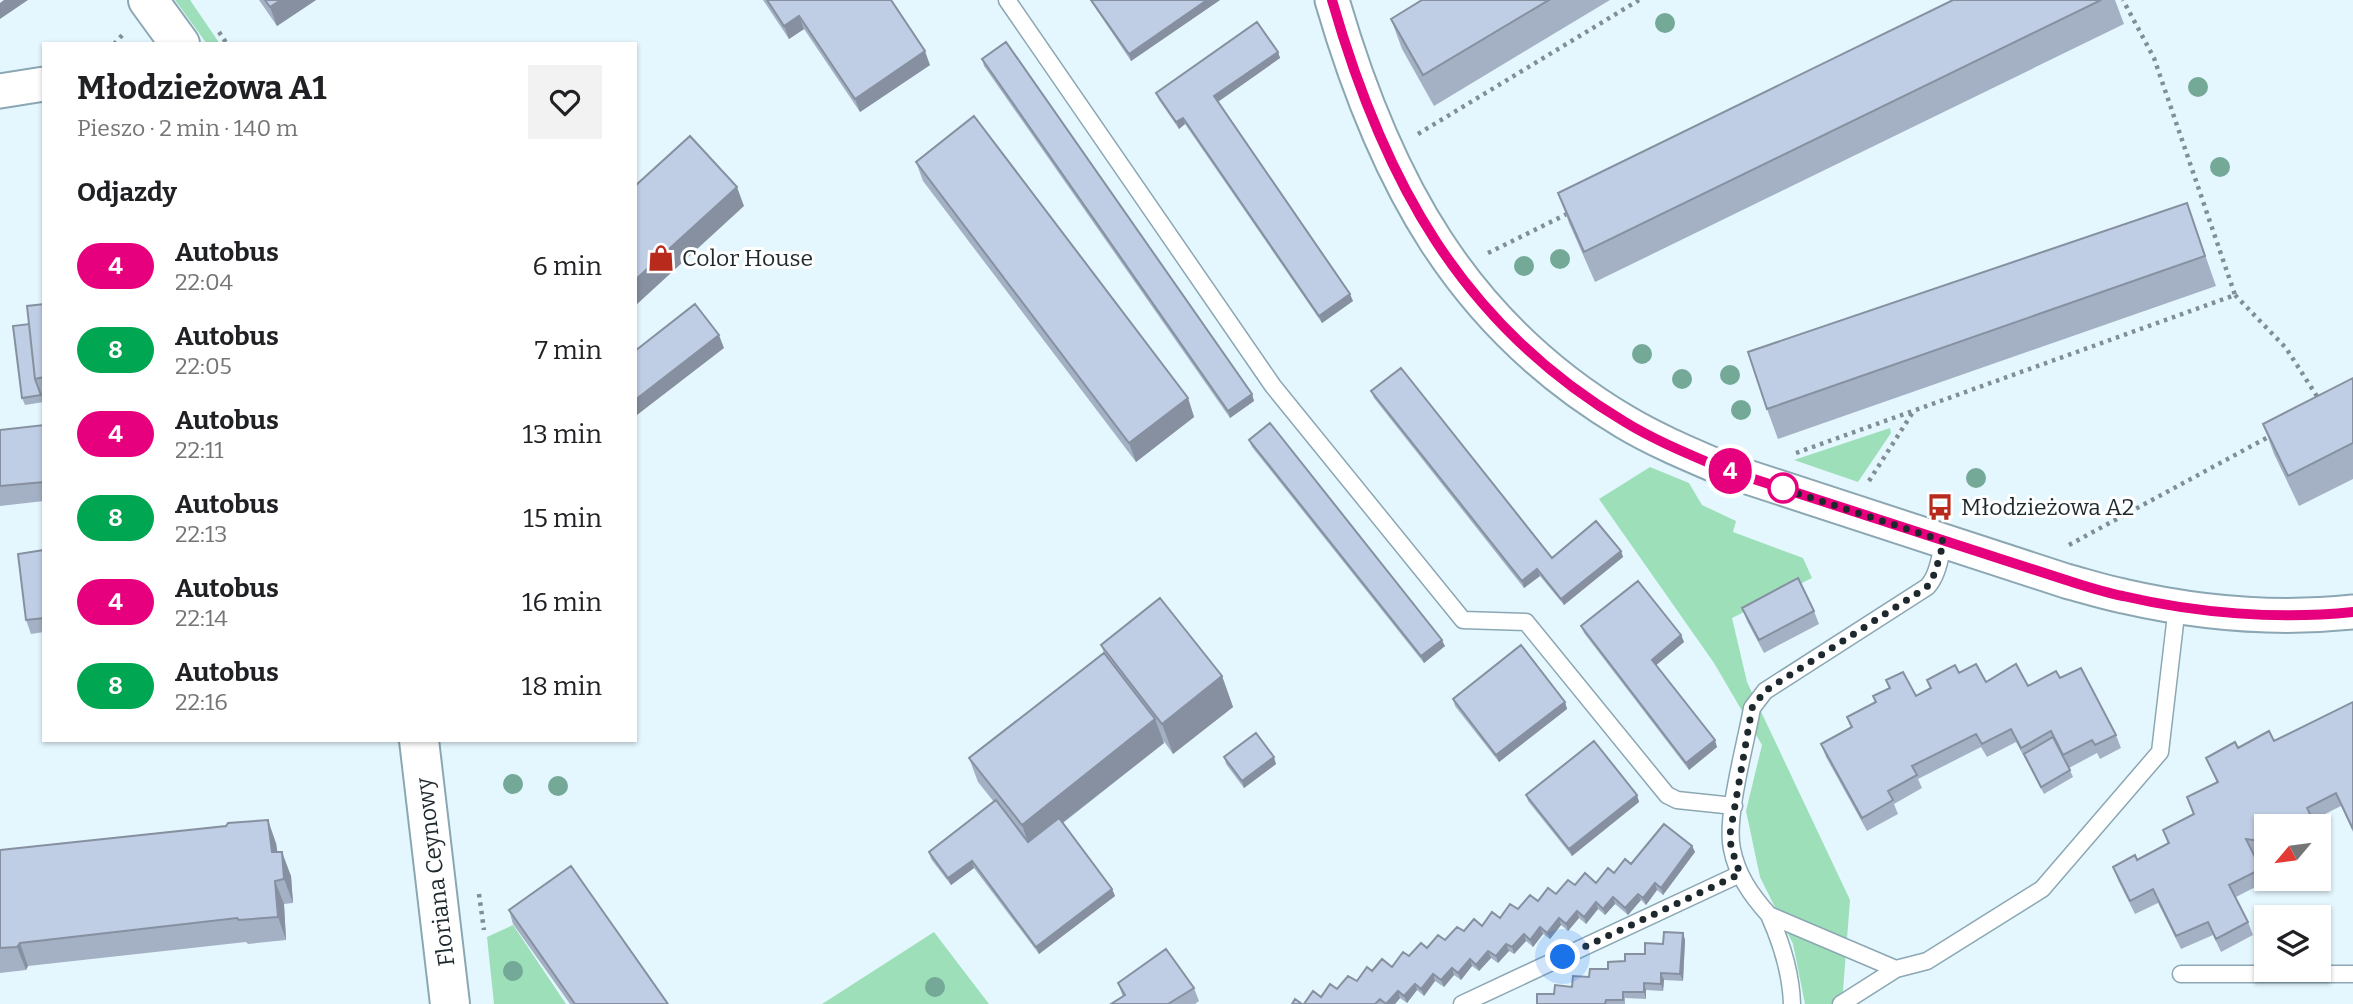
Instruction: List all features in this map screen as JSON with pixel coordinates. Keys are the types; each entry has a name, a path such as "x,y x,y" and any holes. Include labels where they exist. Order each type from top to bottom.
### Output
{"street":[{"path":"148,0 176,42"},
{"path":"1332,0 1352,65 1386,150 1423,222 1474,295 1513,337 1593,402 1626,422 1673,447 1726,470 2119,596 2177,606 2266,614 2353,612"},
{"path":"0,91 42,84"},
{"name":"Floriana Ceynowy","path":"419,742 450,1004"}],"lane":[{"path":"1007,0 1273,386 1463,620 1526,622 1667,795 1676,800 1734,806"},
{"path":"1792,1004 1788,968 1781,942 1769,915 1755,899 1740,874 1731,847 1734,806 1752,708 1758,698 1773,686 1927,587 1935,573 1944,541"},
{"path":"1841,1004 1896,969 1927,961 2042,889 2160,752 2177,606"},
{"path":"1462,1004 1740,874"},
{"path":"1769,915 1896,969"},
{"path":"2181,975 2353,974"}],"path":[{"path":"1409,139 1639,0"},
{"path":"2123,0 2154,58 2235,295 2286,348 2323,407"},
{"path":"1488,253 1575,210"},
{"path":"1793,455 2235,295"},
{"path":"1863,489 1913,411"},
{"path":"2064,547 2277,432"}],"green space":[{"path":"175,0 190,0 219,42 206,42"},
{"path":"1890,428 1891,433 1858,482 1794,460"},
{"path":"1650,467 1689,483 1702,505 1736,521 1733,532 1803,558 1812,578 1732,618 1747,682 1850,900 1842,1004 1805,1004 1793,944 1760,877 1746,811 1762,745 1714,663 1599,499"},
{"path":"513,925 566,1004 494,1004 487,937"},
{"path":"934,932 989,1004 822,1004"}],"building":[{"path":"265,0 281,0 270,7"},
{"path":"767,0 891,0 925,51 855,99 799,16 784,26"},
{"path":"1091,0 1207,0 1129,54"},
{"path":"1422,0 1549,0 1423,75 1391,19"},
{"path":"1953,0 2101,0 1584,252 1558,193"},
{"path":"1257,22 1278,52 1214,96 1350,294 1319,316 1183,118 1176,122 1156,93"},
{"path":"1006,42 1252,394 1228,411 982,59"},
{"path":"974,116 1188,398 1129,443 916,162"},
{"name":"Color House","path":"690,136 737,187 637,278 637,184"},
{"path":"2187,203 2205,256 1767,409 1748,352"},
{"path":"42,304 42,377 35,379 27,306"},
{"path":"695,304 719,335 637,398 637,349"},
{"path":"29,324 35,379 41,395 22,398 13,326"},
{"path":"1401,368 1552,558 1596,521 1621,551 1561,599 1537,569 1522,581 1371,391"},
{"path":"2353,378 2353,443 2288,476 2263,424"},
{"path":"1270,423 1442,640 1421,656 1249,440"},
{"path":"42,425 42,482 0,486 0,430"},
{"path":"42,550 42,618 26,620 18,554"},
{"path":"1798,578 1814,611 1759,640 1742,608"},
{"path":"1638,581 1681,635 1652,660 1715,740 1686,763 1581,626"},
{"path":"1160,598 1222,676 1162,724 1101,645"},
{"path":"1521,645 1565,702 1496,755 1453,699"},
{"path":"1104,653 1155,719 1022,825 969,758"},
{"path":"1976,664 1986,682 2016,664 2028,686 2056,671 2060,678 2081,668 2116,735 2095,745 2092,740 2063,755 2051,731 2021,748 2011,729 1982,744 1976,734 1912,766 1917,775 1888,791 1893,800 1862,818 1821,744 1852,727 1847,717 1876,702 1873,696 1890,688 1886,680 1903,672 1916,696 1931,688 1927,680 1955,665 1959,673"},
{"path":"2353,702 2353,829 2336,793 2307,808 2310,814 2254,814 2254,840 2246,839 2254,855 2254,872 2229,885 2248,922 2216,939 2208,922 2176,936 2153,889 2130,901 2113,867 2135,855 2137,860 2169,843 2163,830 2194,814 2187,797 2218,782 2206,758 2235,742 2238,748 2269,731 2274,741"},
{"path":"1256,733 1274,757 1242,781 1224,757"},
{"path":"2053,737 2070,770 2041,787 2024,754"},
{"path":"1594,741 1637,795 1569,849 1526,795"},
{"path":"996,800 1028,842 1059,818 1112,889 1036,947 972,861 948,878 929,852"},
{"path":"268,820 272,852 282,852 284,879 275,881 278,917 237,918 20,943 17,947 0,948 0,850"},
{"path":"1664,824 1692,846 1661,888 1655,883 1643,898 1638,894 1625,908 1613,897 1603,909 1596,902 1584,917 1577,911 1566,924 1559,918 1547,933 1540,927 1530,940 1524,934 1512,947 1506,944 1496,956 1488,951 1476,965 1470,959 1458,973 1452,968 1441,980 1433,974 1421,989 1415,984 1404,996 1398,991 1386,1004 1380,999 1375,1004 1304,1004 1313,991 1321,997 1330,984 1337,989 1348,976 1357,981 1367,967 1372,971 1382,959 1392,967 1403,952 1409,956 1421,943 1427,948 1438,935 1445,940 1457,927 1464,931 1474,919 1482,926 1492,912 1500,918 1510,904 1518,909 1530,895 1538,901 1548,888 1556,894 1568,880 1575,885 1585,873 1596,883 1608,868 1614,873 1625,859 1631,864"},
{"path":"571,866 668,1004 575,1004 509,910"},
{"path":"1664,932 1683,933 1680,974 1661,973 1661,984 1644,983 1644,992 1623,992 1623,1000 1606,1000 1605,1004 1537,1004 1537,994 1554,994 1555,985 1572,987 1573,976 1589,977 1590,969 1608,969 1608,962 1625,961 1625,954 1645,954 1645,943 1663,944"},
{"path":"1166,949 1194,988 1168,1004 1111,1004 1125,995 1118,983"}],"bus line":[{"name":"4","path":"1332,0 1352,65 1386,150 1403,186 1442,251 1474,295 1513,337 1566,382 1626,422 1673,447 1726,470 2119,596 2213,611 2309,615 2353,612"}],"place":[{"name":"Color House","path":"661,258"},
{"name":"Młodzieżowa A2","path":"1940,507"}],"route":[{"path":"1563,957 1740,874 1731,847 1731,820 1752,708 1758,698 1931,582 1944,541 1775,486 1783,488"}]}
